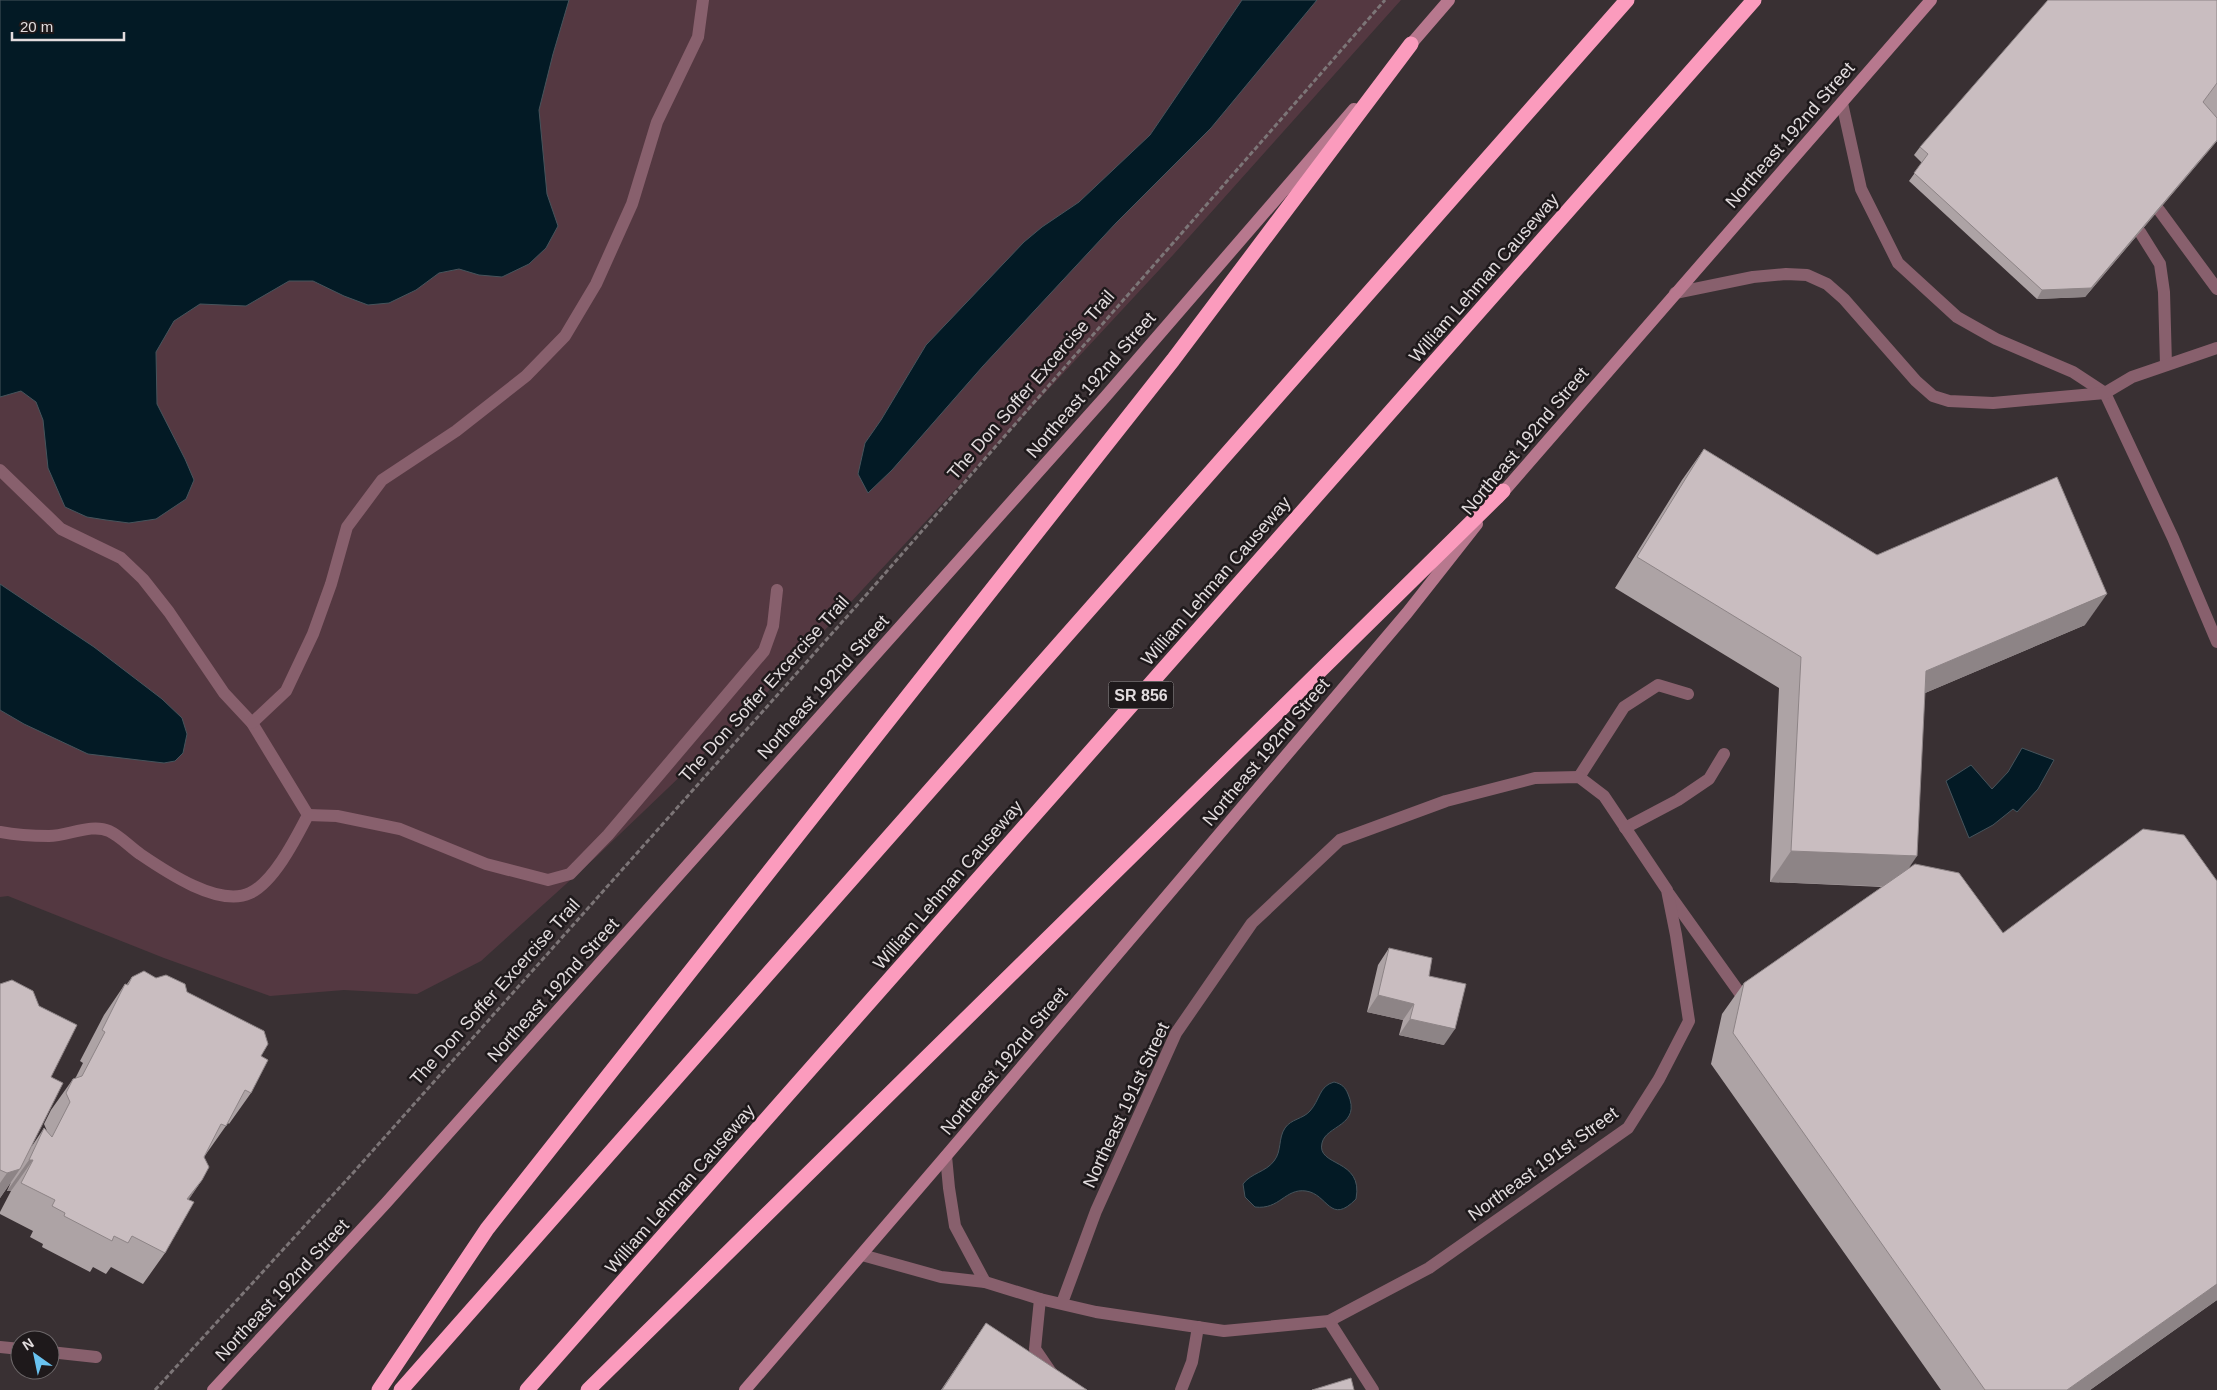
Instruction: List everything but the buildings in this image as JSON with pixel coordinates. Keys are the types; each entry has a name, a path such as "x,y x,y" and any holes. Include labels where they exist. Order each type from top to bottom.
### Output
{"highway":[{"path":"401,1390 1627,0"},
{"name":"William Lehman Causeway","path":"527,1390 1754,0"},
{"path":"380,1390 488,1228 1173,360 1411,44"},
{"path":"588,1390 1503,491"}],"street":[{"name":"Northeast 192nd Street","path":"213,1390 393,1196 1100,403 1449,0"},
{"name":"Northeast 192nd Street","path":"745,1390 862,1255 1401,620 1503,491 1931,0"}],"lane":[{"path":"252,723 286,691 313,634 331,584 347,527 382,480 456,431 526,376 565,336 596,284 632,204 657,122 698,38 704,0"},
{"path":"1842,103 1860,189 1898,263 1957,317 1996,339 2073,372 2105,393 2173,538 2217,642"},
{"path":"2159,210 2217,289"},
{"path":"2140,232 2160,264 2164,292 2166,365"},
{"path":"1676,292 1753,277 1786,274 1807,275 1827,284 1844,299 1902,368 1933,396 1949,401 1993,403 2105,393 2132,377 2217,348"},
{"path":"0,470 61,529 121,558 143,579 169,612 224,693 252,723 308,815"},
{"path":"308,815 337,816 400,829 486,864 548,880 570,874 608,835 683,744 764,652 773,626 776,590"},
{"path":"1579,777 1624,707 1658,685 1688,694"},
{"path":"1625,828 1678,800 1709,779 1724,754"},
{"name":"Northeast 191st Street","path":"862,1255 942,1277 985,1282 1040,1299 1096,1312 1224,1331 1329,1321 1429,1268 1628,1128 1659,1079 1690,1021 1676,935 1666,890 1604,796 1579,777 1535,778 1446,801 1340,840 1252,923 1176,1033 1096,1211 1062,1303"},
{"path":"0,832 51,836 88,829 109,831 139,853 184,881 217,894 238,897 252,892 278,868 308,815"},
{"path":"1666,890 1744,999"},
{"path":"946,1156 955,1226 985,1282"},
{"path":"1040,1299 1035,1349 1063,1390"},
{"path":"1329,1321 1373,1390"},
{"path":"1182,1390 1192,1362 1198,1327"},
{"path":"60,1353 96,1357"}],"path":[{"name":"The Don Soffer Excercise Trail","path":"155,1390 352,1174 860,602 1385,0"}],"shaded area":[{"path":"0,0 1401,0 1173,255 760,700 597,856 481,961 417,994 344,990 270,996 164,958 8,896 0,897"}],"water":[{"path":"0,0 569,0 539,110 547,194 558,226 546,248 529,264 502,277 479,275 459,269 439,273 416,290 389,303 368,305 313,281 289,281 246,306 200,304 174,321 156,352 157,404 194,480 186,499 156,519 129,523 87,517 65,507 48,468 43,420 36,402 21,391 0,397"},
{"path":"1242,0 1317,0 1211,128 1116,223 983,366 892,470 868,493 858,474 865,443 926,345 1024,242 1042,227 1079,202 1150,135"},
{"path":"0,584 94,647 162,699 182,718 187,734 183,753 175,761 164,763 88,754 24,724 0,710"},
{"path":"2022,748 2054,760 2038,789 2017,812 2013,809 1993,825 1969,838 1946,781 1971,765 1992,789 2008,772"},
{"path":"1334,1082 1341,1085 1347,1092 1351,1105 1350,1113 1342,1124 1325,1137 1322,1143 1322,1151 1353,1176 1357,1186 1356,1199 1340,1210 1330,1206 1313,1193 1299,1191 1271,1205 1255,1207 1245,1197 1243,1184 1250,1177 1271,1165 1278,1153 1281,1136 1285,1128 1310,1111 1322,1090"}]}
